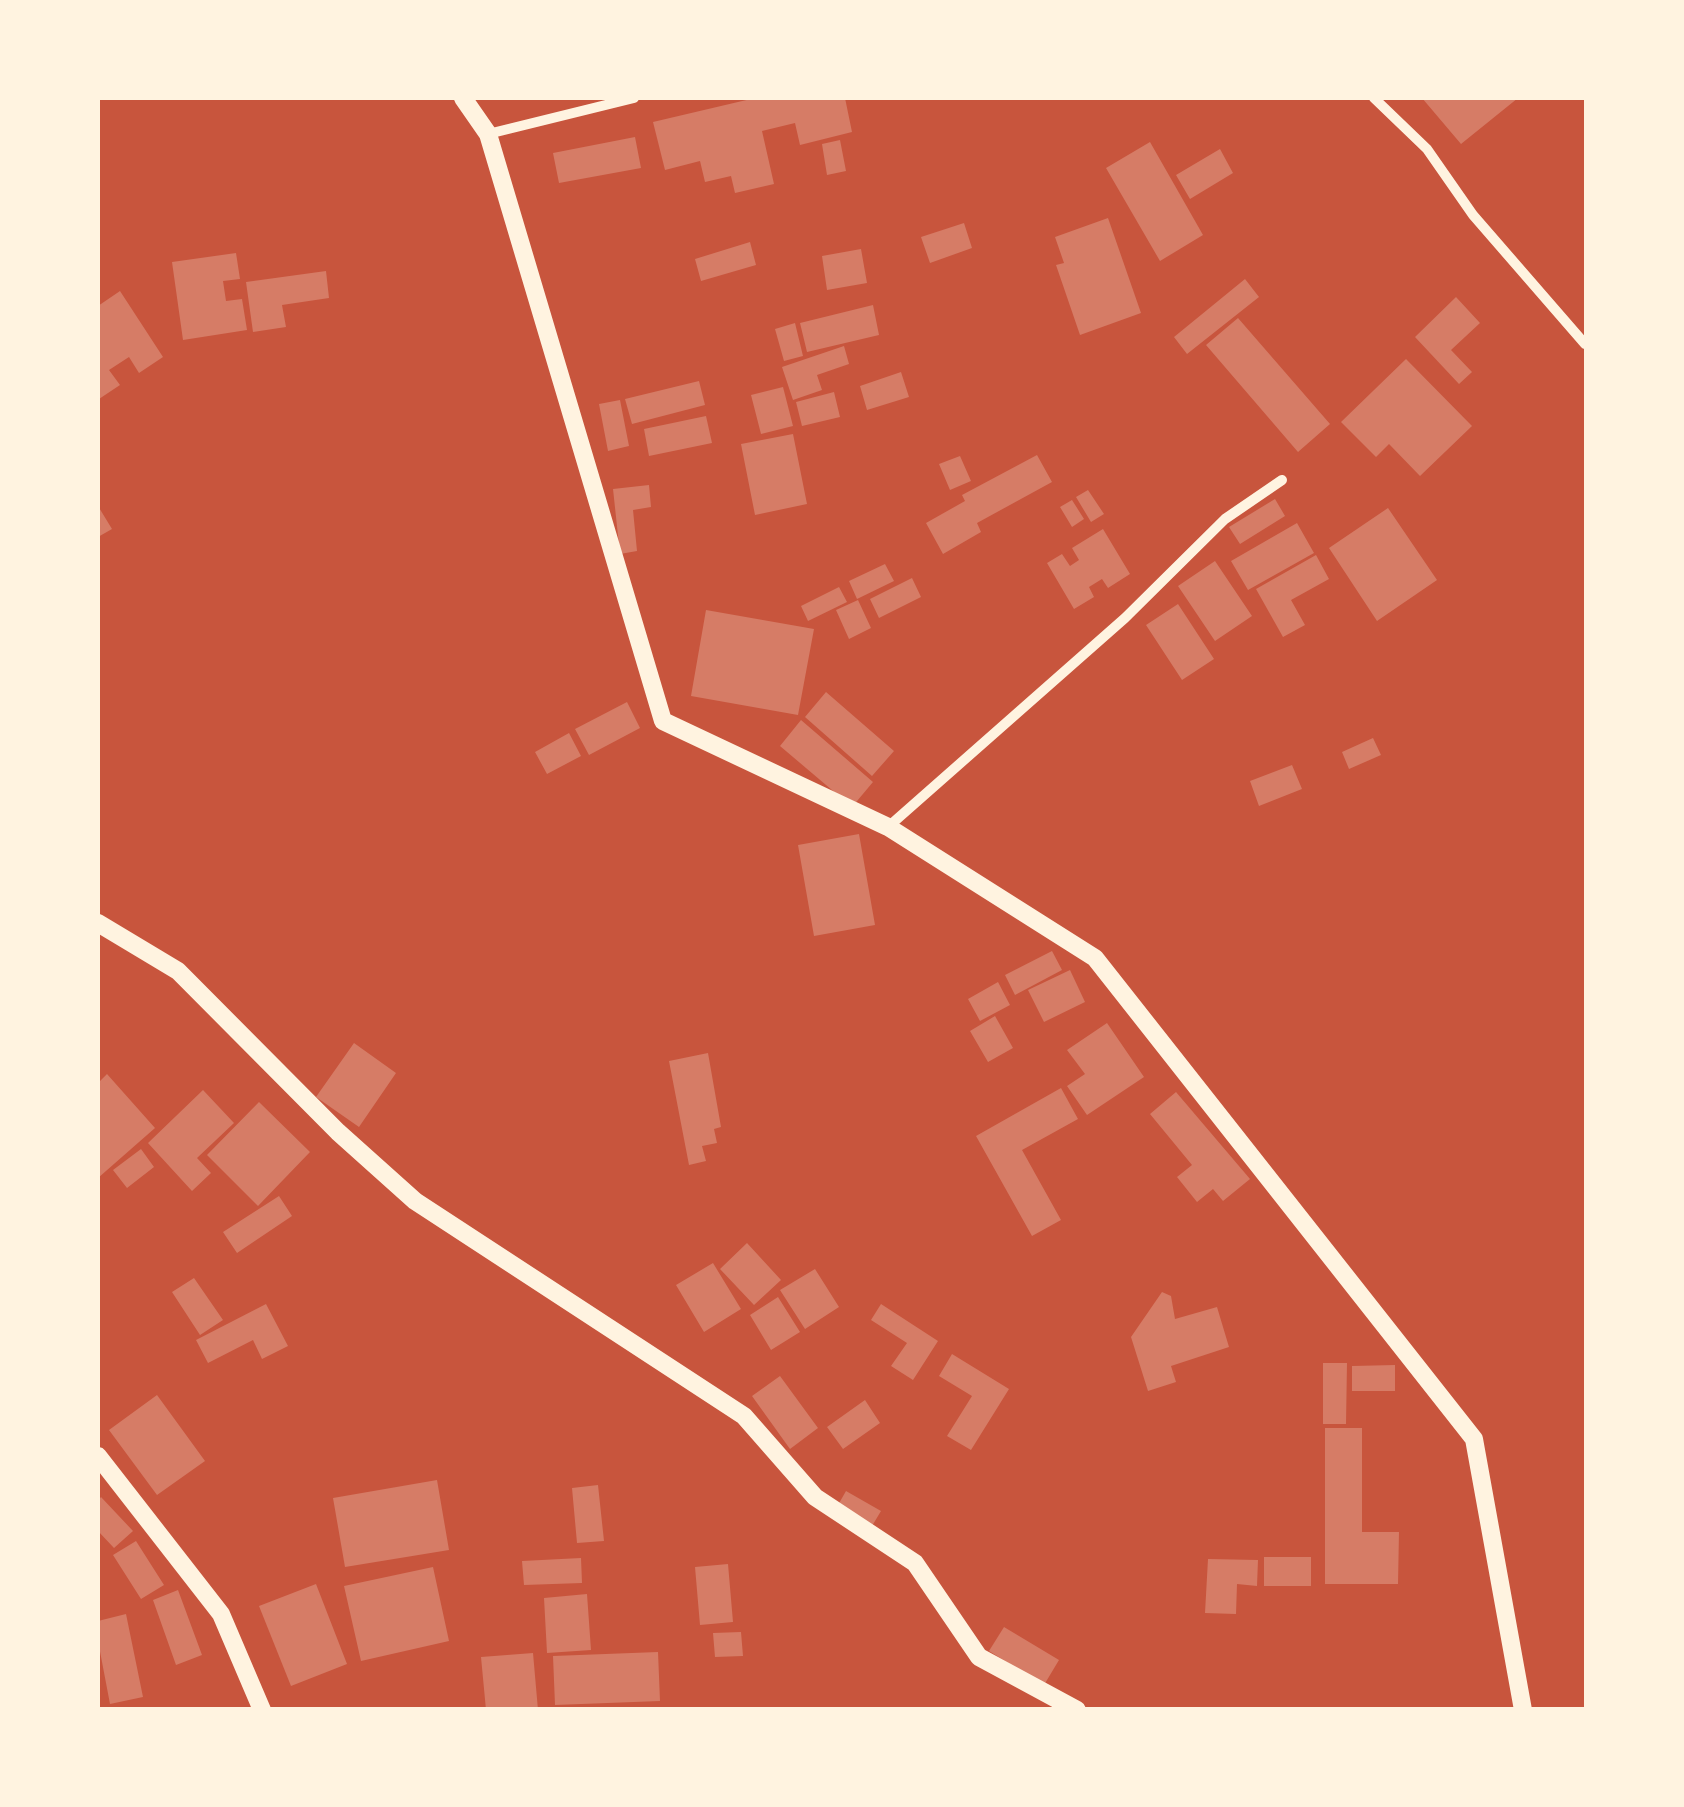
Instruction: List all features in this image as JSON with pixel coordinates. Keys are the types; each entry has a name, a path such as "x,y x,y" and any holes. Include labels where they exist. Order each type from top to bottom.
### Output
{"street":[{"path":"464,98 488,134 663,721 888,827 1095,958 1474,1439 1523,1710"},
{"path":"488,134 634,98"},
{"path":"1374,98 1427,149 1473,215 1585,344"},
{"path":"888,827 1124,618 1224,519 1282,480"},
{"path":"98,922 178,971 338,1132 415,1201 744,1416 815,1497 915,1562 979,1656 1077,1710"},
{"path":"98,1456 221,1614 262,1710"}],"building":[{"path":"755,98 845,98 852,132 800,145 795,123 762,131 774,184 735,193 731,176 705,182 700,161 665,170 653,122"},
{"path":"1422,98 1518,98 1461,144"},
{"path":"635,137 641,168 559,183 553,153"},
{"path":"840,140 846,171 827,175 822,144"},
{"path":"1150,142 1203,235 1160,261 1106,168"},
{"path":"1220,149 1233,173 1190,199 1176,175"},
{"path":"1108,218 1141,313 1080,335 1056,265 1064,263 1055,237"},
{"path":"964,223 972,248 930,263 921,237"},
{"path":"750,242 756,265 701,281 695,259"},
{"path":"861,249 867,283 827,290 822,256"},
{"path":"236,253 240,279 223,281 226,301 242,299 247,330 183,340 172,262"},
{"path":"326,271 329,298 282,305 286,327 253,332 246,282"},
{"path":"1245,279 1259,297 1187,354 1174,337"},
{"path":"120,291 163,357 139,373 129,357 109,370 120,385 99,399 98,306"},
{"path":"1456,297 1480,323 1451,350 1472,372 1459,384 1415,337"},
{"path":"873,305 879,335 807,352 800,323"},
{"path":"1238,318 1330,424 1298,452 1206,345"},
{"path":"795,323 803,356 784,361 775,329"},
{"path":"844,346 849,364 817,375 822,390 793,400 782,367"},
{"path":"1406,359 1472,426 1420,476 1389,444 1376,457 1341,422"},
{"path":"901,372 909,397 867,410 860,386"},
{"path":"699,381 705,405 632,424 625,399"},
{"path":"783,387 793,426 761,434 751,395"},
{"path":"834,392 840,417 802,426 796,402"},
{"path":"620,400 629,446 608,451 599,404"},
{"path":"706,416 712,443 649,456 644,429"},
{"path":"793,434 807,504 755,515 741,444"},
{"path":"1037,455 1052,482 977,523 981,532 943,554 926,523 965,501 962,495"},
{"path":"960,456 971,481 950,490 939,464"},
{"path":"649,485 651,507 633,510 637,551 620,554 613,489"},
{"path":"1088,490 1104,514 1091,522 1076,497"},
{"path":"1275,499 1285,516 1240,544 1229,527"},
{"path":"1072,500 1084,519 1072,527 1060,507"},
{"path":"98,506 112,529 98,537"},
{"path":"1388,508 1437,580 1377,621 1329,548"},
{"path":"1297,523 1314,553 1248,590 1231,561"},
{"path":"1103,529 1130,574 1108,588 1102,579 1089,587 1094,597 1074,609 1047,563 1062,554 1070,566 1079,560 1072,548"},
{"path":"1316,555 1329,579 1291,600 1305,625 1283,637 1256,589"},
{"path":"1215,561 1252,616 1215,641 1178,586"},
{"path":"885,564 894,581 857,599 849,581"},
{"path":"912,578 921,597 879,618 870,599"},
{"path":"839,587 847,602 808,621 801,606"},
{"path":"858,600 871,628 849,639 836,610"},
{"path":"1178,604 1214,659 1182,680 1146,625"},
{"path":"706,610 814,629 798,715 691,696"},
{"path":"826,692 894,751 872,776 805,717"},
{"path":"627,702 640,728 589,755 575,729"},
{"path":"801,720 873,782 852,807 780,746"},
{"path":"569,733 581,756 547,774 535,752"},
{"path":"1373,738 1381,755 1349,769 1342,752"},
{"path":"1292,765 1302,789 1259,806 1250,781"},
{"path":"859,834 875,925 814,936 798,845"},
{"path":"1052,951 1062,970 1015,995 1005,975"},
{"path":"1070,970 1085,1002 1044,1022 1028,990"},
{"path":"998,982 1010,1005 980,1021 968,999"},
{"path":"995,1016 1013,1048 988,1062 970,1031"},
{"path":"1107,1023 1144,1077 1087,1115 1067,1086 1085,1074 1067,1050"},
{"path":"354,1043 396,1073 359,1127 316,1097"},
{"path":"708,1053 721,1127 714,1129 717,1143 702,1146 706,1161 689,1165 669,1061"},
{"path":"107,1074 155,1128 98,1178 98,1083"},
{"path":"1061,1088 1078,1119 1022,1150 1061,1220 1032,1236 976,1136"},
{"path":"203,1090 234,1123 197,1158 211,1173 192,1191 148,1143"},
{"path":"1176,1092 1250,1179 1223,1201 1213,1189 1197,1202 1177,1177 1192,1165 1150,1114"},
{"path":"259,1102 310,1152 258,1206 207,1155"},
{"path":"141,1149 154,1167 127,1188 113,1170"},
{"path":"279,1196 292,1216 237,1253 223,1232"},
{"path":"747,1243 781,1280 754,1305 720,1269"},
{"path":"713,1263 741,1309 704,1332 676,1285"},
{"path":"815,1269 839,1307 805,1329 780,1290"},
{"path":"194,1278 223,1320 200,1335 172,1292"},
{"path":"1162,1292 1171,1296 1175,1319 1217,1307 1229,1347 1171,1366 1176,1382 1148,1391 1131,1337"},
{"path":"778,1297 800,1332 771,1350 750,1315"},
{"path":"266,1304 288,1346 262,1359 253,1340 208,1363 196,1340"},
{"path":"881,1304 938,1341 913,1380 891,1366 907,1343 871,1320"},
{"path":"952,1354 1009,1389 971,1450 947,1436 972,1396 939,1376"},
{"path":"1323,1363 1347,1363 1346,1424 1323,1424"},
{"path":"1395,1365 1395,1391 1352,1391 1352,1366"},
{"path":"780,1376 818,1428 790,1449 752,1396"},
{"path":"157,1395 205,1461 157,1495 109,1430"},
{"path":"865,1400 880,1423 843,1449 827,1427"},
{"path":"1325,1428 1362,1428 1362,1532 1399,1532 1398,1584 1325,1584"},
{"path":"437,1480 449,1550 345,1567 333,1498"},
{"path":"598,1485 604,1541 577,1543 572,1488"},
{"path":"846,1491 881,1511 872,1526 838,1505"},
{"path":"101,1497 133,1531 114,1548 98,1531"},
{"path":"136,1541 164,1585 141,1599 113,1555"},
{"path":"1264,1557 1311,1557 1311,1586 1264,1586"},
{"path":"581,1558 582,1583 524,1585 522,1561"},
{"path":"1208,1559 1258,1560 1257,1586 1237,1584 1236,1614 1205,1613"},
{"path":"728,1564 733,1622 700,1625 695,1567"},
{"path":"433,1567 449,1641 361,1661 344,1586"},
{"path":"316,1584 347,1664 291,1686 259,1606"},
{"path":"178,1590 202,1655 176,1665 153,1600"},
{"path":"587,1594 591,1650 547,1653 544,1598"},
{"path":"126,1614 143,1697 110,1704 98,1621"},
{"path":"1004,1627 1059,1660 1044,1685 989,1651"},
{"path":"741,1632 743,1656 715,1657 713,1633"},
{"path":"658,1652 660,1701 555,1705 553,1656"},
{"path":"533,1653 538,1710 486,1710 481,1657"}]}
